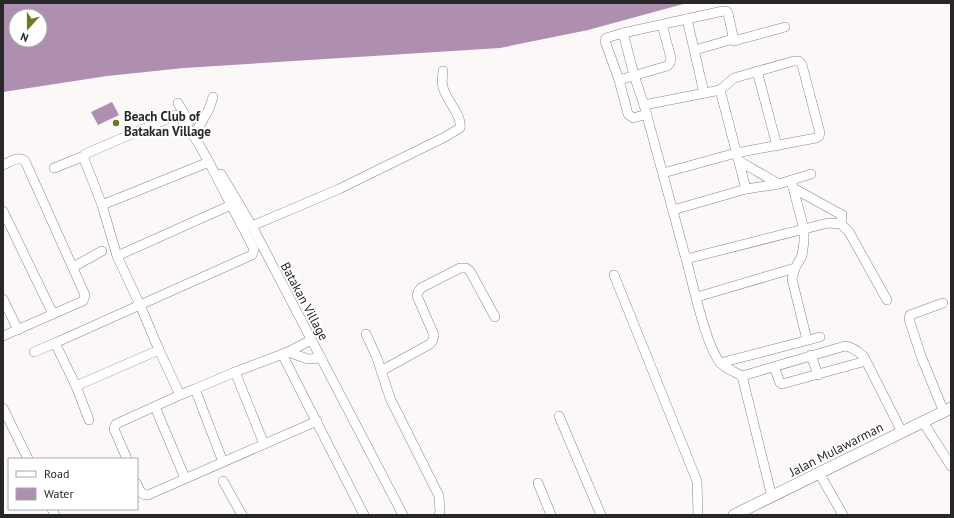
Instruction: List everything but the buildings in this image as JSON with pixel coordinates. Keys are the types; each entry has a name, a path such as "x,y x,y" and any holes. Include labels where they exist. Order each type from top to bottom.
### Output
{"main road":[{"name":"Jalan Mulawarman","path":"734,515 949,410"}],"street":[{"path":"663,173 737,157 777,146 818,138 820,133 801,63 796,60 734,78 720,90 704,93 645,110 633,118 629,116 619,80 604,39 623,33 726,11 733,39"},
{"path":"687,19 704,93"},
{"path":"619,80 667,66 670,63 671,58 662,25"},
{"path":"695,50 733,39 734,41 739,41 785,27"},
{"path":"623,33 707,334 715,356 720,363 742,376 772,497"},
{"path":"252,226 339,189 445,137 460,128 461,123 442,86 443,71"},
{"path":"757,71 777,146"},
{"path":"720,90 746,189"},
{"path":"197,130 209,109 213,97"},
{"name":"Batakan Village","path":"178,104 197,130 252,226 403,515"},
{"path":"34,352 252,255 254,249 201,147 181,119 176,115 54,168"},
{"path":"84,156 102,205 117,256 180,395"},
{"path":"737,157 779,184"},
{"path":"3,165 18,158 22,158 25,161 85,295 83,301 3,336"},
{"path":"102,205 209,162"},
{"path":"673,210 746,189 779,184 792,184 811,174"},
{"path":"792,184 842,215 842,224 849,232 887,300"},
{"path":"792,184 804,229 804,248 792,279 807,340"},
{"path":"117,256 231,205"},
{"path":"3,211 53,314"},
{"path":"686,259 828,223 842,224"},
{"path":"73,267 102,251"},
{"path":"381,371 430,344 434,335 417,296 418,292 421,288 460,268 466,268 470,271 495,317"},
{"path":"697,297 795,268"},
{"path":"614,275 697,481 698,515"},
{"path":"3,299 18,330"},
{"path":"943,303 910,315 908,319 921,356 949,410"},
{"path":"366,334 377,358 390,398 439,496 440,515"},
{"path":"720,363 820,337"},
{"path":"127,458 114,429 117,423 235,372 285,353 311,340"},
{"path":"55,343 76,386 89,420"},
{"path":"742,376 845,346 856,350 866,361 902,432"},
{"path":"76,386 160,350"},
{"path":"285,353 308,359 321,358"},
{"path":"285,353 364,515"},
{"path":"811,355 818,375"},
{"path":"774,367 781,384 866,361"},
{"path":"235,372 264,444"},
{"path":"195,389 224,462"},
{"path":"155,407 184,478"},
{"path":"3,408 28,458"},
{"path":"559,416 601,515"},
{"path":"138,486 141,493 148,495 317,421"},
{"path":"923,422 951,466"},
{"path":"818,473 843,515"},
{"path":"223,481 242,515"},
{"path":"538,483 551,515"}],"water":[{"path":"3,3 687,3 588,30 500,48 184,68 107,76 3,92"},
{"path":"112,102 119,115 98,125 91,112"}],"place":[{"name":"Beach Club of Batakan Village","path":"116,123"}]}
